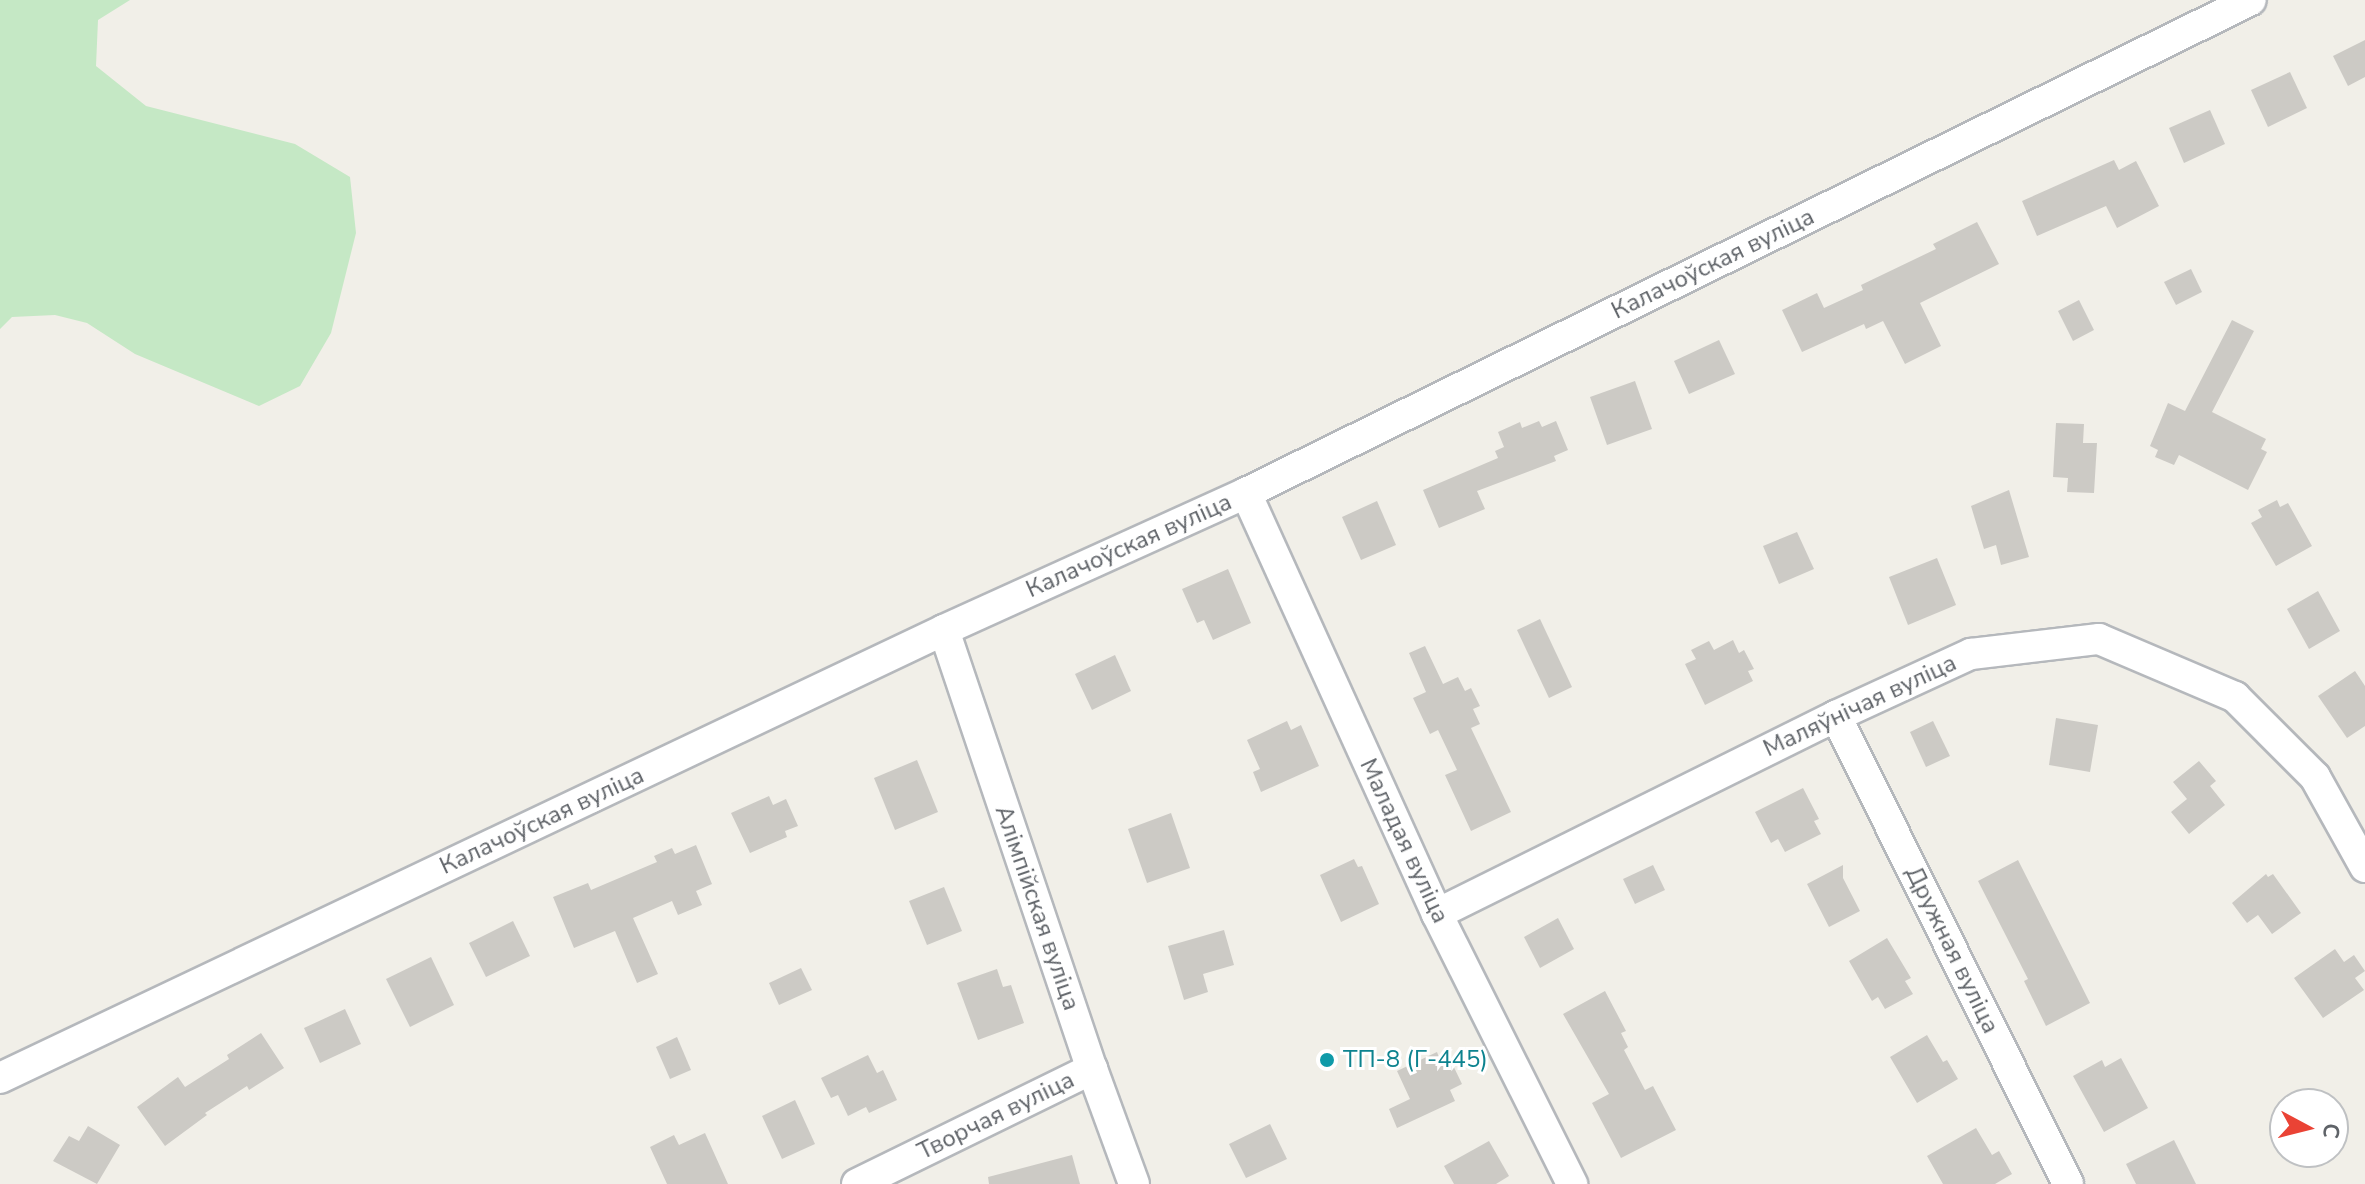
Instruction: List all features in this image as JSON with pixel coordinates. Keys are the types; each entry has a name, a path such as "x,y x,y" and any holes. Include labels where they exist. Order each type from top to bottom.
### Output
{"street":[{"name":"Калачоўская вуліца","path":"0,1078 944,630 1246,493 2251,0"},
{"name":"Маладая вуліца","path":"1246,493 1437,914 1572,1184"},
{"name":"Алімпійская вуліца","path":"944,630 1092,1069 1134,1184"},
{"name":"Маляўнічая вуліца","path":"1437,914 1836,716 1971,654 2099,639 2235,697 2315,777 2365,867"},
{"name":"Дружная вуліца","path":"1836,716 2068,1184"},
{"name":"Творчая вуліца","path":"857,1184 1092,1069"}],"green space":[{"path":"0,0 130,0 98,20 96,66 146,106 295,144 350,177 356,233 331,333 300,386 259,406 135,354 87,323 55,315 12,317 0,329"}],"building":[{"path":"2365,40 2365,77 2348,86 2333,56"},
{"path":"2290,72 2307,108 2268,127 2251,90"},
{"path":"2210,110 2225,144 2184,163 2169,128"},
{"path":"2114,160 2119,170 2136,161 2159,206 2117,228 2106,206 2037,236 2022,201"},
{"path":"1977,222 1999,264 1920,303 1941,346 1905,364 1883,321 1866,329 1864,324 1802,352 1782,310 1817,293 1824,308 1863,290 1861,285 1936,249 1933,244"},
{"path":"2191,269 2202,292 2176,305 2164,282"},
{"path":"2079,300 2094,330 2073,341 2058,311"},
{"path":"2232,320 2254,331 2212,412 2266,439 2261,449 2267,452 2248,490 2179,455 2174,465 2155,457 2158,450 2150,446 2168,403 2185,411"},
{"path":"1719,340 1735,374 1689,394 1674,361"},
{"path":"1635,381 1652,429 1607,445 1590,397"},
{"path":"1539,421 1542,427 1556,421 1568,450 1554,456 1556,461 1477,491 1485,509 1439,528 1423,490 1498,458 1495,451 1504,447 1498,432 1520,422 1522,428"},
{"path":"2056,423 2084,424 2083,443 2097,443 2094,493 2067,492 2068,478 2053,477"},
{"path":"2009,490 2029,557 2001,565 1996,545 1984,549 1971,506"},
{"path":"2277,500 2280,507 2288,503 2312,546 2276,566 2251,523 2262,517 2258,510"},
{"path":"1377,501 1396,545 1361,560 1342,517"},
{"path":"1797,532 1814,569 1779,584 1763,546"},
{"path":"1937,558 1956,605 1908,625 1889,577"},
{"path":"1228,569 1251,623 1213,640 1204,620 1197,623 1182,589"},
{"path":"2318,591 2340,631 2309,649 2287,609"},
{"path":"1540,619 1572,687 1549,698 1517,630"},
{"path":"1733,640 1739,653 1744,650 1754,669 1748,671 1753,681 1705,705 1685,664 1696,659 1691,650 1709,641 1714,650"},
{"path":"1425,646 1443,684 1458,677 1465,691 1471,688 1480,706 1473,709 1480,724 1471,728 1511,812 1471,831 1445,775 1457,770 1438,730 1430,734 1413,698 1426,692 1409,653"},
{"path":"1115,655 1131,691 1092,710 1075,674"},
{"path":"2355,671 2365,686 2365,726 2347,738 2318,696"},
{"path":"2056,718 2098,725 2090,772 2049,765"},
{"path":"1287,721 1291,730 1301,725 1319,766 1261,792 1253,772 1260,769 1247,740"},
{"path":"1933,721 1950,756 1926,767 1910,732"},
{"path":"917,760 938,812 895,830 874,778"},
{"path":"2199,761 2216,781 2210,786 2225,805 2189,834 2171,812 2187,799 2173,782"},
{"path":"1803,788 1819,819 1814,821 1821,834 1785,852 1778,839 1771,843 1755,812"},
{"path":"769,796 773,805 786,799 798,826 785,831 787,837 750,853 731,813"},
{"path":"1171,813 1190,868 1147,883 1128,829"},
{"path":"696,845 712,884 696,891 702,905 678,915 672,901 633,918 658,974 637,983 615,931 574,948 553,897 588,883 591,890 657,862 654,856 672,848 675,854"},
{"path":"1354,859 1358,867 1362,866 1379,904 1341,922 1320,875"},
{"path":"2018,860 2090,1003 2046,1026 2024,981 2028,979 1978,881"},
{"path":"1653,865 1665,890 1635,904 1623,879"},
{"path":"1843,865 1843,878 1860,911 1829,927 1807,884"},
{"path":"2266,874 2268,877 2273,874 2301,913 2272,934 2258,915 2247,923 2232,903"},
{"path":"944,887 962,931 927,945 909,901"},
{"path":"1558,918 1574,949 1540,968 1524,937"},
{"path":"513,921 530,956 486,977 469,943"},
{"path":"1224,930 1234,965 1203,974 1208,992 1184,1000 1168,946"},
{"path":"1887,938 1911,978 1905,981 1913,994 1885,1009 1878,997 1872,1001 1849,961"},
{"path":"2335,949 2344,962 2354,955 2365,971 2355,978 2364,990 2323,1018 2294,978"},
{"path":"431,957 454,1005 410,1027 386,979"},
{"path":"801,968 812,990 779,1005 769,983"},
{"path":"997,969 1003,987 1011,985 1024,1023 978,1040 957,983"},
{"path":"1605,991 1626,1031 1621,1033 1628,1047 1624,1050 1645,1090 1653,1086 1676,1130 1621,1158 1592,1103 1609,1094 1563,1014"},
{"path":"345,1009 361,1044 320,1063 304,1028"},
{"path":"261,1033 284,1068 249,1090 247,1086 205,1113 207,1115 165,1146 137,1107 178,1077 185,1087 229,1059 227,1055"},
{"path":"1927,1035 1943,1062 1947,1060 1958,1079 1917,1103 1890,1057"},
{"path":"677,1037 691,1070 670,1079 656,1047"},
{"path":"1437,1052 1441,1063 1450,1059 1462,1084 1450,1090 1455,1101 1397,1128 1389,1109 1410,1099 1397,1071"},
{"path":"868,1055 877,1073 883,1070 897,1100 869,1113 866,1107 848,1116 838,1095 831,1098 821,1078"},
{"path":"2121,1058 2148,1108 2104,1132 2073,1076 2102,1060 2105,1067"},
{"path":"795,1100 815,1144 782,1159 762,1116"},
{"path":"1270,1124 1287,1159 1246,1178 1229,1144"},
{"path":"88,1126 120,1145 97,1184 53,1161 69,1136 79,1141"},
{"path":"1976,1128 1992,1155 1999,1151 2012,1174 1995,1184 1943,1184 1927,1156"},
{"path":"705,1133 728,1184 667,1184 650,1147 674,1135 679,1145"},
{"path":"2174,1140 2196,1184 2136,1184 2126,1164"},
{"path":"1489,1141 1509,1176 1496,1184 1454,1184 1444,1166"},
{"path":"1072,1155 1080,1184 989,1184 988,1177"}],"place":[{"name":"ТП-8 (Г-445)","path":"1327,1060"}]}
